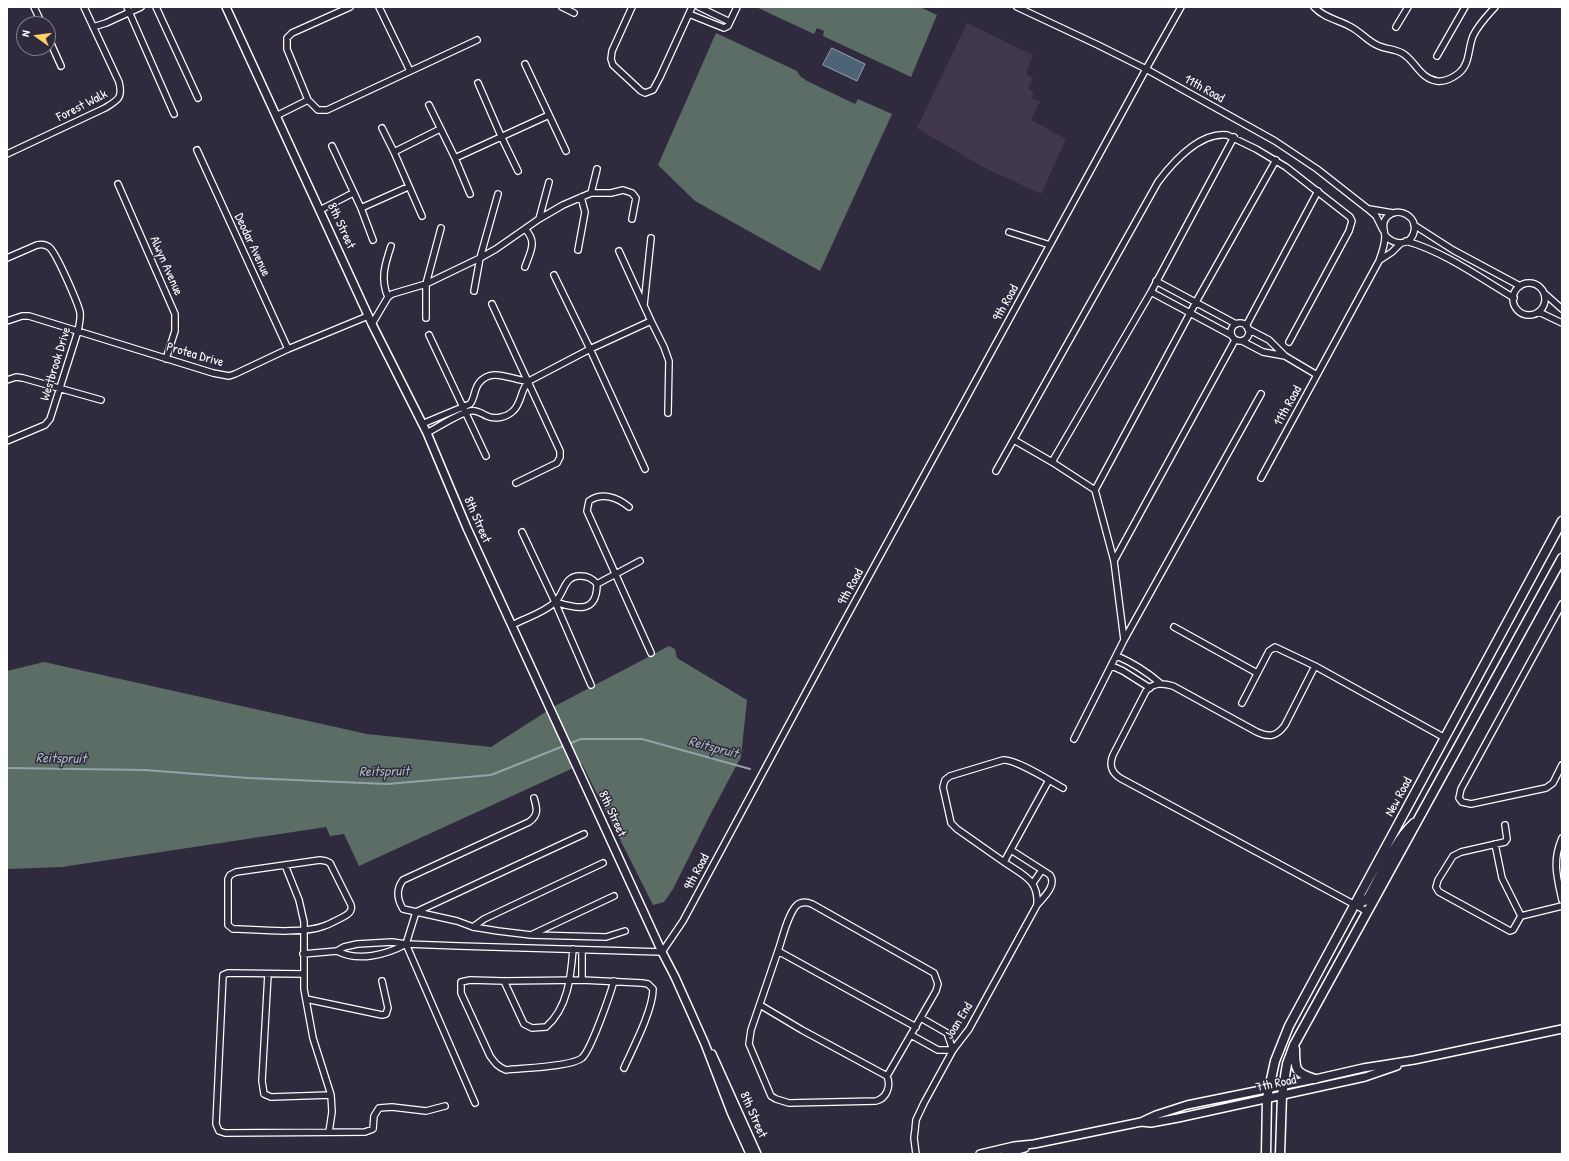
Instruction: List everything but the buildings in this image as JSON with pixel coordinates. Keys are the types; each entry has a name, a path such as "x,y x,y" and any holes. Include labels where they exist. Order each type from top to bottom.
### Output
{"main road":[{"name":"New Road","path":"1266,1154 1268,1088 1275,1061 1289,1026 1562,521"},
{"path":"1280,1154 1283,1086 1287,1064 1294,1045 1562,558"},
{"path":"1355,905 1368,898 1398,842 1420,817"},
{"path":"1294,1045 1296,1068 1300,1074 1316,1079"}],"street":[{"name":"Forest Walk","path":"7,154 105,108 118,100 121,94 118,82 84,7"},
{"path":"93,27 128,10 141,7"},
{"path":"156,7 198,98"},
{"name":"8th Street","path":"226,7 368,316 427,433 467,528 705,1044 731,1112 750,1154"},
{"path":"350,7 292,33 287,38 287,49 308,100 318,110 327,110 478,40"},
{"path":"379,7 410,71"},
{"path":"562,7 574,13"},
{"path":"632,7 612,51 611,59 613,66 645,93 653,90 692,7"},
{"path":"699,7 730,22"},
{"path":"689,14 722,28 726,27 730,22 736,7"},
{"name":"11th Road","path":"1018,7 1146,69 1291,150 1376,216 1384,233 1379,261 1261,478"},
{"name":"9th Road","path":"662,952 683,921 840,629 1181,7"},
{"path":"1314,7 1323,15 1351,27 1374,44 1403,54 1423,74 1437,81 1444,81 1462,70 1467,61 1473,36 1478,27 1495,7"},
{"path":"1396,27 1408,7"},
{"path":"1437,56 1465,7"},
{"path":"128,10 174,114"},
{"path":"56,54 62,66"},
{"path":"526,64 566,151"},
{"path":"478,83 518,171"},
{"path":"276,116 308,100"},
{"path":"429,104 455,158 470,194"},
{"path":"455,158 549,115"},
{"path":"382,128 422,216"},
{"path":"394,152 440,128"},
{"path":"996,471 1158,182 1182,156 1199,142 1223,135 1234,137 1276,160 1318,191 1350,217 1352,221 1351,226 1289,342"},
{"path":"1052,462 1150,292 1234,137"},
{"path":"332,146 361,208 373,240"},
{"name":"Deodar Avenue","path":"197,150 288,349"},
{"path":"1094,490 1196,302 1276,160"},
{"path":"591,193 597,169"},
{"path":"539,219 549,182"},
{"name":"Alwyn Avenue","path":"118,184 175,314 175,331 166,359"},
{"path":"361,208 408,187"},
{"path":"372,324 388,297 398,291 426,284 480,258 496,249 539,219 581,197 591,193 611,193 621,190 632,193 636,198 632,219"},
{"path":"1242,341 1247,337 1247,328 1318,191"},
{"path":"320,210 353,193"},
{"path":"474,291 480,258 498,194"},
{"path":"578,250 585,212 581,197"},
{"name":"11th Road","path":"1368,209 1393,213"},
{"path":"1404,242 1411,237 1414,232 1412,218 1407,214 1400,212 1387,216 1383,223 1384,233 1389,240 1394,243 1404,242 1421,246 1448,259 1514,298"},
{"path":"1414,225 1453,250 1520,286"},
{"path":"426,318 426,284 441,228"},
{"path":"524,267 532,242 530,234 525,229"},
{"path":"1009,232 1050,245"},
{"path":"644,306 651,238"},
{"name":"11th Road","path":"1379,261 1404,242"},
{"name":"Westbrook Drive","path":"7,258 36,245 48,246 54,254 80,312 78,331 50,419 45,425 7,441"},
{"path":"388,297 384,289 383,274 391,246"},
{"path":"619,251 664,347 669,361 668,413"},
{"path":"554,275 645,469"},
{"path":"1156,281 1236,324 1241,323 1268,340 1285,356 1317,375"},
{"path":"1562,309 1544,293 1540,287 1534,284 1527,283 1520,286 1516,291 1514,298 1515,305 1519,311 1525,314 1539,312 1562,322"},
{"path":"1150,292 1263,352 1285,356"},
{"path":"1539,312 1545,300 1544,293"},
{"path":"492,304 558,445 560,457 558,463 516,483"},
{"name":"Protea Drive","path":"7,321 22,316 29,316 166,359 213,373 229,376 288,349 368,316"},
{"path":"427,433 466,412 474,410 488,417 496,418 508,414 517,406 523,389 529,381 590,349 651,321"},
{"path":"1114,561 1233,337 1232,327 1236,324"},
{"path":"429,335 486,456"},
{"path":"422,424 470,404 476,387 485,378 498,375 511,377 522,381 529,381"},
{"path":"7,380 16,377 23,378 100,400"},
{"path":"1074,739 1124,640 1261,394"},
{"path":"1014,440 1052,462 1094,490 1114,561 1124,640"},
{"path":"629,506 610,496 594,498 588,502 587,511 652,653"},
{"path":"522,532 555,602 591,685"},
{"path":"597,584 640,561"},
{"path":"512,625 555,602 566,582 570,578 583,576 590,578 597,584"},
{"path":"555,602 575,608 586,607 594,600 597,584"},
{"path":"1562,604 1461,788 1459,798 1462,802 1470,804 1546,788 1553,783 1562,766"},
{"path":"1174,627 1258,672"},
{"path":"1242,702 1269,651 1275,647 1315,666 1445,738"},
{"path":"1117,656 1129,661 1160,683 1173,686 1257,732 1270,736 1280,732 1285,725 1315,666"},
{"path":"1112,666 1150,688"},
{"path":"1160,683 1146,691 1111,758 1111,767 1115,775 1368,912"},
{"path":"1038,905 1038,895 1033,883 957,829 951,823 943,787 945,780 950,776 1008,760 1015,762 1063,788"},
{"path":"1004,862 1049,780"},
{"path":"534,798 537,813 534,819 530,822 403,880 400,884 397,897 403,909 457,921 473,927 530,935 606,937 625,930"},
{"path":"1505,825 1507,840 1505,842 1461,852 1453,856 1438,880 1437,890 1442,895 1508,930 1513,930 1521,916 1562,906"},
{"path":"475,1103 406,944 416,912 584,834"},
{"path":"1562,838 1557,849 1556,874 1562,900"},
{"path":"1495,844 1502,878 1521,916"},
{"path":"1011,850 1042,870 1033,883"},
{"path":"320,860 330,863 352,908 345,916 324,927 304,930 233,929 228,925 228,879 230,876 236,872 320,860"},
{"path":"473,927 484,919 603,864"},
{"path":"285,865 299,900 304,922 303,954 306,999 313,1038 331,1095 332,1112 329,1132"},
{"name":"Joan End","path":"916,1154 914,1138 916,1120 924,1103 954,1050 969,1029 1052,882 1050,875 1042,870"},
{"path":"530,935 614,896"},
{"path":"760,1005 802,1030 887,1076 889,1082 886,1094 882,1100 789,1103 776,1100 769,1091 749,1044 751,1030 787,923 796,906 806,902 812,904 934,973 938,984 921,1018 887,1076"},
{"path":"337,952 344,947 357,944 392,942 406,944 662,952"},
{"path":"303,954 337,952 351,957 359,957 394,951 406,944"},
{"path":"504,981 524,1024 532,1028 546,1026 555,1017 564,1001 570,980 573,949"},
{"path":"582,950 582,980"},
{"path":"778,951 916,1027"},
{"path":"304,974 228,973 223,975 218,1086 217,1129 219,1131 225,1133 365,1132 370,1131 373,1126 374,1116 379,1108 426,1111 445,1106"},
{"path":"268,974 262,1081 264,1094 272,1097 331,1095"},
{"path":"614,981 599,1024 582,1058 576,1061 549,1066 506,1070 495,1064 490,1056 461,993 460,986 461,982 470,980 582,980 614,981 647,983 653,989 651,1001 642,1028 624,1068"},
{"path":"306,999 382,1015 386,1014 388,1008 382,981"},
{"path":"911,1035 938,1050 954,1050 947,1033 921,1018"},
{"name":"7th Road","path":"1141,1122 1150,1117 1187,1105 1363,1068 1414,1060 1562,1029"},
{"name":"8th Street","path":"705,1044 710,1049 720,1069 757,1154"},
{"name":"7th Road","path":"980,1154 1014,1146 1034,1144 1141,1122 1152,1123 1282,1095 1365,1076 1414,1060"},
{"name":"7th Road","path":"1005,1154 1034,1144"}],"shaded area":[{"path":"967,23 1033,55 1026,74 1033,78 1028,88 1034,93 1031,98 1040,101 1031,120 1066,139 1041,194 981,166 917,128"}],"green space":[{"path":"756,7 920,7 937,15 911,77 823,36 824,31 817,28 814,34"},
{"path":"716,33 797,71 800,76 807,81 855,104 858,99 892,114 820,271 695,201 658,165"},
{"name":"Reitspruit","path":"669,646 675,649 677,658 747,700 741,757 673,889 664,902 653,905 582,764 359,866 344,834 330,836 326,827 62,867 7,869 7,671 44,662 367,734 491,747 555,706"}],"water":[{"path":"832,48 865,64 857,81 823,65"}],"waterway":[{"name":"Reitspruit","path":"7,768 145,770 248,778 387,784 491,775 581,739 642,739 750,769"}]}
